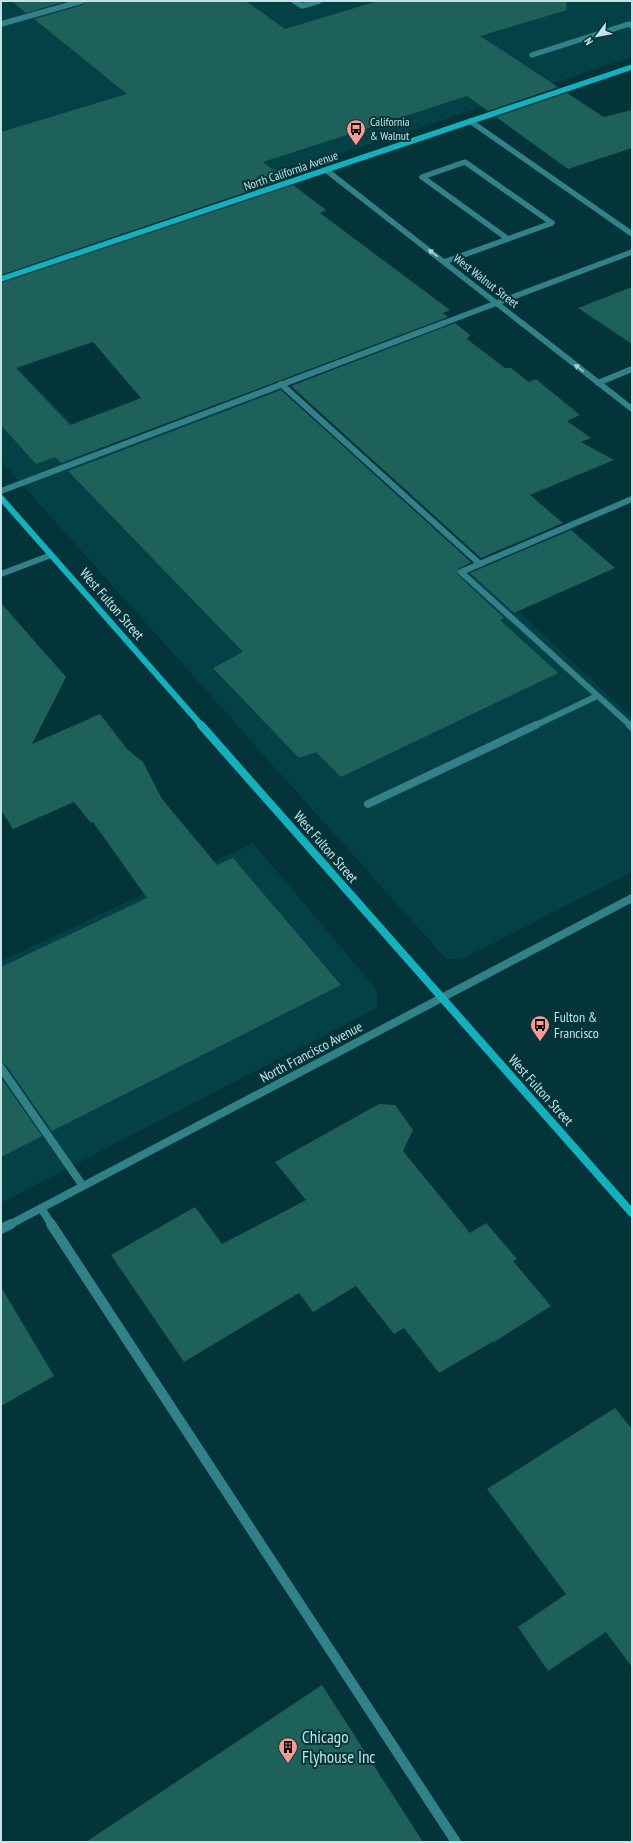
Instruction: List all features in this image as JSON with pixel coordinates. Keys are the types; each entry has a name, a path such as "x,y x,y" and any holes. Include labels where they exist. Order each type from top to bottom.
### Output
{"street":[{"path":"1,24 82,1"},
{"path":"294,1 302,6 320,1"},
{"path":"532,55 629,24 632,26"},
{"name":"North California Avenue","path":"1,279 632,67"},
{"path":"470,121 632,234"},
{"path":"444,262 508,239 552,223 465,162 422,176 508,239"},
{"name":"West Walnut Street","path":"326,170 632,409"},
{"path":"1,491 632,252"},
{"path":"598,383 632,369"},
{"path":"282,384 480,564"},
{"name":"West Fulton Street","path":"1,498 632,1213"},
{"path":"632,499 461,572 632,727"},
{"path":"1,574 51,555"},
{"path":"368,804 597,696"},
{"name":"North Francisco Avenue","path":"1,1229 632,898"},
{"path":"1,1068 83,1186"},
{"path":"41,1208 456,1842"}],"shaded area":[{"path":"1,1 632,1 632,57 1,267"},
{"path":"1,351 99,451 274,384 632,717 632,872 462,959 446,959 1,461"},
{"path":"253,843 377,990 377,1008 1,1203 1,961"}],"building":[{"path":"12,1 66,1 26,13"},
{"path":"86,1 246,1 285,29 378,1 566,1 567,10 480,36 558,87 488,111 467,96 263,162 285,179 1,275 1,132 127,94 34,19 83,5"},
{"path":"567,93 604,117 632,110 632,148 568,169 496,117"},
{"path":"293,185 326,210 320,213 450,310 443,313 448,317 61,463 55,457 36,464 1,425 1,283","holes":["93,342 141,398 70,425 16,368"]},
{"path":"632,287 632,344 578,308"},
{"path":"455,323 470,335 467,339 505,368 511,368 529,382 536,379 580,415 567,421 591,438 581,442 614,460 530,495 563,523 481,558 291,386"},
{"path":"281,390 471,562 458,569 458,575 504,618 500,620 558,673 341,777 316,752 299,758 213,668 243,652 68,471"},
{"path":"571,530 615,568 514,613 470,573"},
{"path":"1,603 66,677 32,744 100,714 127,749 143,762 162,799 217,865 233,858 341,985 52,1131 6,1065 1,1063 1,967 147,898 93,822 91,823 74,802 13,829 1,810"},
{"path":"1,1078 42,1136 1,1157"},
{"path":"379,1104 395,1105 413,1130 403,1151 470,1233 486,1223 517,1259 513,1261 551,1306 494,1342 439,1373 404,1328 394,1334 356,1286 313,1312 299,1293 184,1362 111,1255 195,1207 222,1244 306,1200 275,1162"},
{"path":"1,1287 54,1376 1,1406"},
{"path":"615,1408 632,1429 632,1667 606,1632 548,1671 518,1627 566,1594 487,1489"},
{"name":"Chicago Flyhouse Inc","path":"322,1685 423,1842 86,1842"}],"place":[{"name":"California & Walnut","path":"356,146"},
{"name":"Fulton & Francisco","path":"540,1042"},
{"name":"Chicago Flyhouse Inc","path":"288,1764"}]}
